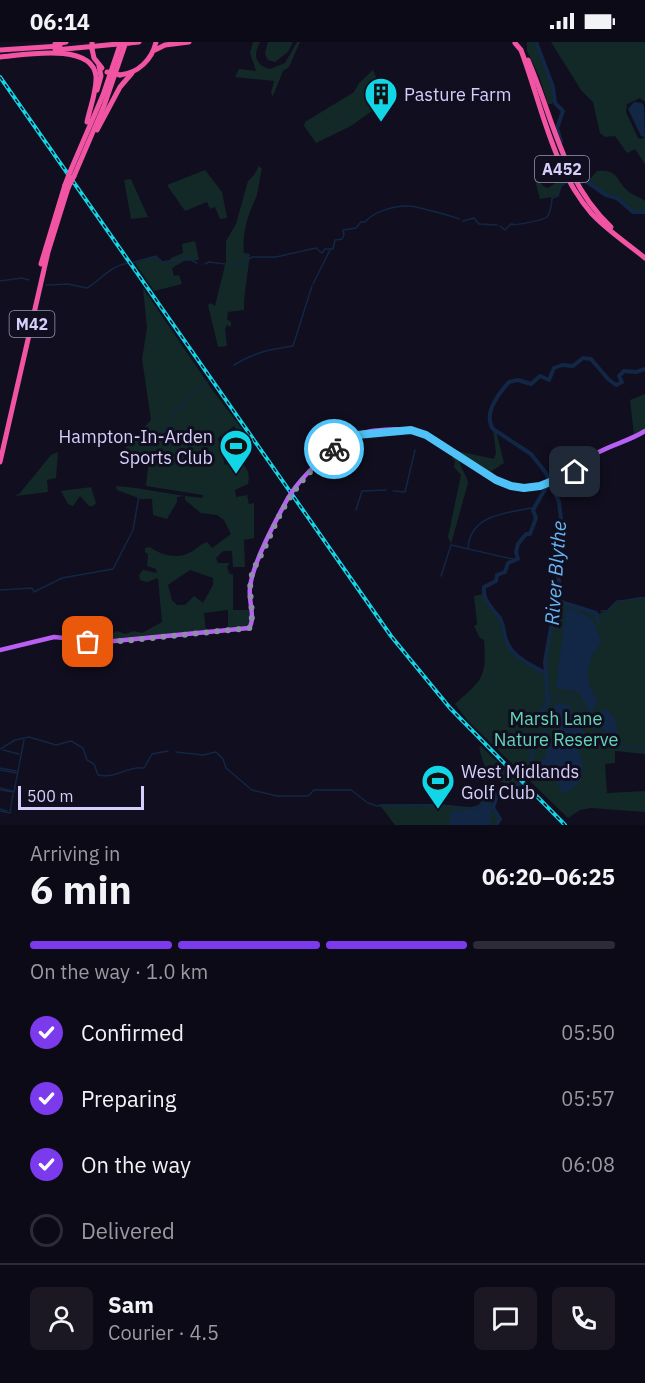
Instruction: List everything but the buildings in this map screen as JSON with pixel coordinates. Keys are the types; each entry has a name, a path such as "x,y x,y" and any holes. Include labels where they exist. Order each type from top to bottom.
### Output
{"highway":[{"path":"29,50 66,42"},
{"path":"0,54 106,42"},
{"path":"29,50 139,42"},
{"path":"154,51 156,42"},
{"path":"73,171 112,101 132,73 143,65 154,51 165,45 189,42"},
{"path":"513,42 522,42"},
{"name":"A452","path":"513,42 522,52 557,157 578,196 599,221 645,256"},
{"name":"A452","path":"522,42 568,167 602,218 645,256"},
{"name":"M42","path":"0,447 44,252 67,186 124,43"},
{"path":"73,171 100,82 98,64 92,45"},
{"path":"29,50 83,55 107,72 120,75 132,73"},
{"path":"0,54 73,54 89,62 95,73 95,89 87,122"},
{"name":"M42","path":"0,462 48,252 67,186"}],"main road":[{"path":"0,650 54,638 97,643 241,631 251,625 249,597 253,573 274,523 293,490 338,446 351,437 370,432 406,429 426,435 503,483 524,488 546,484 575,472 598,453 645,431"}],"green space":[{"path":"253,42 260,42 256,51 258,62 270,69 285,63 297,42 300,42 289,67 283,71 273,96 271,93 274,81 235,77 239,69 256,71 250,53"},
{"path":"268,42 293,42 288,52 275,62 268,60 265,54"},
{"path":"527,42 536,42 542,56 553,92 552,104 548,104 539,76 527,51"},
{"path":"551,42 645,42 645,102 640,98 627,104 626,112 638,138 645,137 645,164 635,149 627,153 615,136 605,137 600,133 593,102 581,90"},
{"path":"373,70 378,82 376,108 351,126 316,143 304,126 305,122 354,92 359,83"},
{"path":"259,166 262,169 258,190 244,233 244,253 250,254 244,310 228,312 227,319 231,322 231,327 227,325 225,329 227,346 218,347 208,305 211,303 215,306 226,261 226,241 236,224 248,181"},
{"path":"205,170 222,192 227,218 220,219 215,207 210,209 207,202 185,211 167,185"},
{"path":"574,170 590,179 597,171 613,174 628,191 645,201 645,212 633,212 597,188 583,182 582,185"},
{"path":"564,177 567,182 561,186 558,196 540,199 535,180 537,179 548,188"},
{"path":"131,179 148,217 131,219 124,180"},
{"path":"195,241 199,260 184,261 172,268 174,276 179,275 182,284 154,291 135,263 156,256 162,262 170,261 171,258 183,253 182,244"},
{"path":"143,288 211,388 249,438 250,446 234,426 218,438 225,465 240,463 244,465 248,473 248,484 235,490 236,497 247,495 249,504 254,503 254,538 244,540 245,567 233,567 232,551 223,551 216,558 218,563 230,563 227,567 229,573 233,575 233,610 249,610 249,626 228,630 228,610 204,613 206,632 108,640 109,635 117,631 125,634 134,631 142,633 162,622 158,578 147,582 140,580 139,575 143,570 157,573 156,569 147,566 148,554 145,548 150,547 169,556 181,556 207,542 212,548 231,534 224,520 217,515 201,513 185,500 185,496 177,497 177,502 167,519 153,515 152,499 141,499 117,490 116,486 202,498 203,495 146,486 149,457 121,460 121,453 151,420 142,359 147,328","holes":["190,570 213,578 213,585 203,603 194,596 185,605 177,605 172,600 168,585"]},
{"path":"645,394 645,429 634,435 630,400"},
{"path":"493,429 496,431 504,463 490,472 457,451 494,459 496,453"},
{"path":"237,431 244,455 229,459 222,435"},
{"path":"58,452 56,478 47,480 48,492 15,496 51,455"},
{"path":"455,455 459,458 468,483 451,544 448,537 461,475 454,467 455,461 452,458"},
{"path":"91,487 96,503 93,506 89,506 80,496 73,506 68,504 61,491"},
{"name":"Marsh Lane Nature Reserve","path":"484,594 487,603 502,617 506,636 515,653 546,673 546,657 558,601 598,614 607,611 617,601 645,598 645,754 615,751 615,763 605,764 607,793 645,791 645,812 591,808 580,810 568,818 468,721 455,704 477,683 483,671 484,640 480,638 474,626 477,624 474,596"},
{"path":"481,746 519,783 517,785 501,782 491,775 482,757 479,748"},
{"name":"West Midlands Golf Club","path":"495,793 492,807 499,819 493,825 395,825 379,804 440,804 469,808 477,806"}],"water":[{"path":"634,102 642,103 644,106 645,137 641,136 628,109"},
{"path":"571,608 591,618 601,640 588,667 589,683 598,702 591,714 578,692 559,689 556,686 566,609"},
{"path":"559,702 571,707 571,714 577,718 584,733 575,745 581,759 580,779 571,790 563,793 553,778 540,767 542,759 546,756 546,747 553,741 559,730 555,726 553,716 554,706"},
{"path":"603,709 608,710 615,719 618,733 616,735 619,741 610,737 596,722"},
{"path":"486,801 491,804 490,825 450,825 450,812 477,809"}],"waterway":[{"name":"River Blythe","path":"536,42 553,87 555,103 563,111 557,128 561,141"},
{"name":"River Blythe","path":"568,159 583,179 606,195 617,198 633,212 645,212"},
{"path":"500,226 505,230 511,224 547,217 552,198 558,196 561,186 567,182"},
{"path":"232,266 253,257 276,257 316,248 322,253 325,249 333,249 335,240 342,239 343,230 356,228 361,222 365,222 379,212 397,207 413,206 459,219"},
{"path":"463,221 474,218 479,224 497,225"},
{"path":"313,284 330,250"},
{"path":"131,263 156,256 162,262 187,258 197,263"},
{"path":"205,264 209,262 225,264"},
{"path":"46,285 68,284 87,288 111,270 128,263"},
{"path":"0,281 22,278 29,280"},
{"path":"234,365 262,352 293,346 312,286"},
{"name":"River Blythe","path":"496,825 500,819 493,808 498,792 505,786 518,786 523,780 530,769 535,739 538,735 545,735 545,721 539,715 548,702 545,662 559,582 557,560 562,528 559,502 546,473 531,454 493,429 490,423 491,410 509,382 518,380 531,384 540,376 549,380 554,368 562,365 573,366 583,358 591,359 616,385 622,382 619,376 624,371 636,372 645,369"},
{"path":"189,396 208,382"},
{"path":"173,418 173,409 181,409 188,397"},
{"path":"159,438 173,420"},
{"path":"393,491 405,492 415,450"},
{"path":"545,673 511,650 506,642 502,622 487,601 484,587 496,581 497,575 505,572 508,563 518,559 516,552 518,544 526,534 530,534 536,518 533,510 548,484"},
{"path":"0,590 32,588 34,592 62,578 113,569 133,530 140,490"},
{"path":"356,510 362,491 386,490"},
{"path":"468,548 470,537 482,522 501,514 531,508 533,510"},
{"path":"441,576 451,545 517,560"},
{"path":"601,611 607,611 617,601 645,598"},
{"path":"558,601 596,613 598,621"},
{"path":"547,697 574,698 587,722 610,745 645,749"},
{"path":"0,749 15,740 29,737 56,745 71,741 83,748 87,760 94,764 98,775 104,776 144,768 152,754 168,751"},
{"path":"0,790 14,792 24,740"},
{"path":"3,750 19,754"},
{"path":"176,752 203,755 216,752 223,759 226,768 252,790 277,796 308,796 314,790 351,790 368,803 377,806 440,805 470,808 479,806 486,796 499,792"},
{"path":"0,768 16,771"},
{"path":"0,770 17,773"},
{"path":"0,788 12,791"},
{"path":"0,811 10,813 13,794"},
{"path":"0,809 7,811"}],"railway":[{"path":"0,77 391,636 450,708 565,825"}],"way so far":[{"path":"88,642 195,635 250,628 252,619 249,597 251,577 274,523 294,489 334,449"}],"place":[{"name":"Pasture Farm","path":"381,123"},
{"name":"Hampton-In-Arden Sports Club","path":"236,475"},
{"name":"West Midlands Golf Club","path":"438,810"}],"route":[{"path":"334,449 357,435 385,430 411,430 426,435 496,480 511,486 533,488 575,472"}]}
